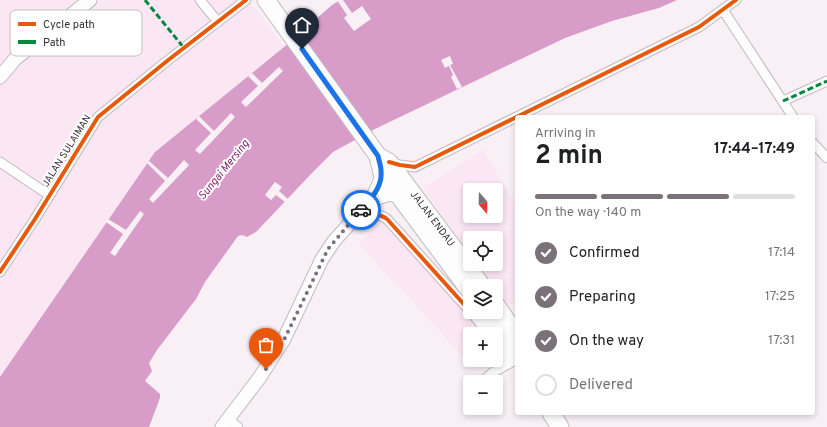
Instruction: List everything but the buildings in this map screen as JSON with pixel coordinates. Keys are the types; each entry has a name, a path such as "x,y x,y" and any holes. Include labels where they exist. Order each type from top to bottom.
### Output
{"highway":[{"name":"JALAN ENDAU","path":"266,0 404,192 476,279"},
{"name":"JALAN ENDAU","path":"404,192 463,280"},
{"path":"489,320 515,335"},
{"path":"489,320 514,360"},
{"path":"552,415 560,427"},
{"path":"565,415 572,427"}],"main road":[{"path":"77,10 90,0"},
{"path":"0,77 5,66 18,56"},
{"path":"229,424 284,340 328,249 367,204 379,184 383,164"},
{"path":"367,204 390,194 404,192"}],"street":[{"path":"200,0 218,22"},
{"name":"JALAN SULAIMAN","path":"0,272 98,117 246,0"},
{"path":"519,115 699,27 736,0"},
{"path":"723,10 792,115"},
{"path":"783,101 827,81"},
{"path":"383,164 415,166 515,117"},
{"path":"815,145 827,158"},
{"path":"0,162 49,196"},
{"path":"404,192 415,166"},
{"path":"367,204 373,215 384,216 387,219 463,303"},
{"path":"490,375 514,360 503,351"}],"shaded area":[{"path":"0,0 249,0 284,47 163,145 147,163 0,377"},
{"path":"483,150 515,203 515,302 506,307 503,303 503,279 486,279 481,271 503,271 503,231 463,231 463,245 423,188"},
{"path":"389,215 463,298 463,319 481,319 487,327 463,327 463,357 358,243"}],"water":[{"name":"Sungai Mersing","path":"340,0 677,0 659,8 612,21 565,38 375,129 333,152 256,232 247,237 242,235 238,236 205,282 196,299 157,350 149,363 152,371 145,381 160,394 160,398 149,427 0,427 0,377 155,152 284,47 332,5"}],"pier":[{"path":"337,0 343,0 352,13 362,6 371,19 354,31 344,18 347,15"},
{"path":"450,56 453,64 450,65 462,87 457,89 451,77 453,75 449,66 445,68 441,60"},
{"path":"279,67 283,71 246,107 241,102 258,86 248,76 252,73 262,83"},
{"path":"231,113 235,117 200,154 195,150 211,133 196,119 199,116 214,131"},
{"path":"184,160 189,165 153,203 149,199 165,181 147,163 149,161 168,178"},
{"path":"275,182 282,187 279,191 288,199 285,202 276,195 271,200 265,195"},
{"path":"140,211 144,214 115,256 110,253 123,234 106,222 108,219 126,230"}],"marked path":[{"path":"145,0 184,48"},
{"path":"783,101 827,81"}],"cycle path":[{"path":"0,272 35,219 98,117 246,0"},
{"path":"520,115 699,27 736,0"},
{"path":"389,162 415,167 515,118"},
{"path":"363,208 387,219 463,303"}],"way so far":[{"path":"266,369 284,340 322,259 334,241 361,210"}],"route":[{"path":"302,49 378,156 382,173 379,184 372,200 361,210"}]}
